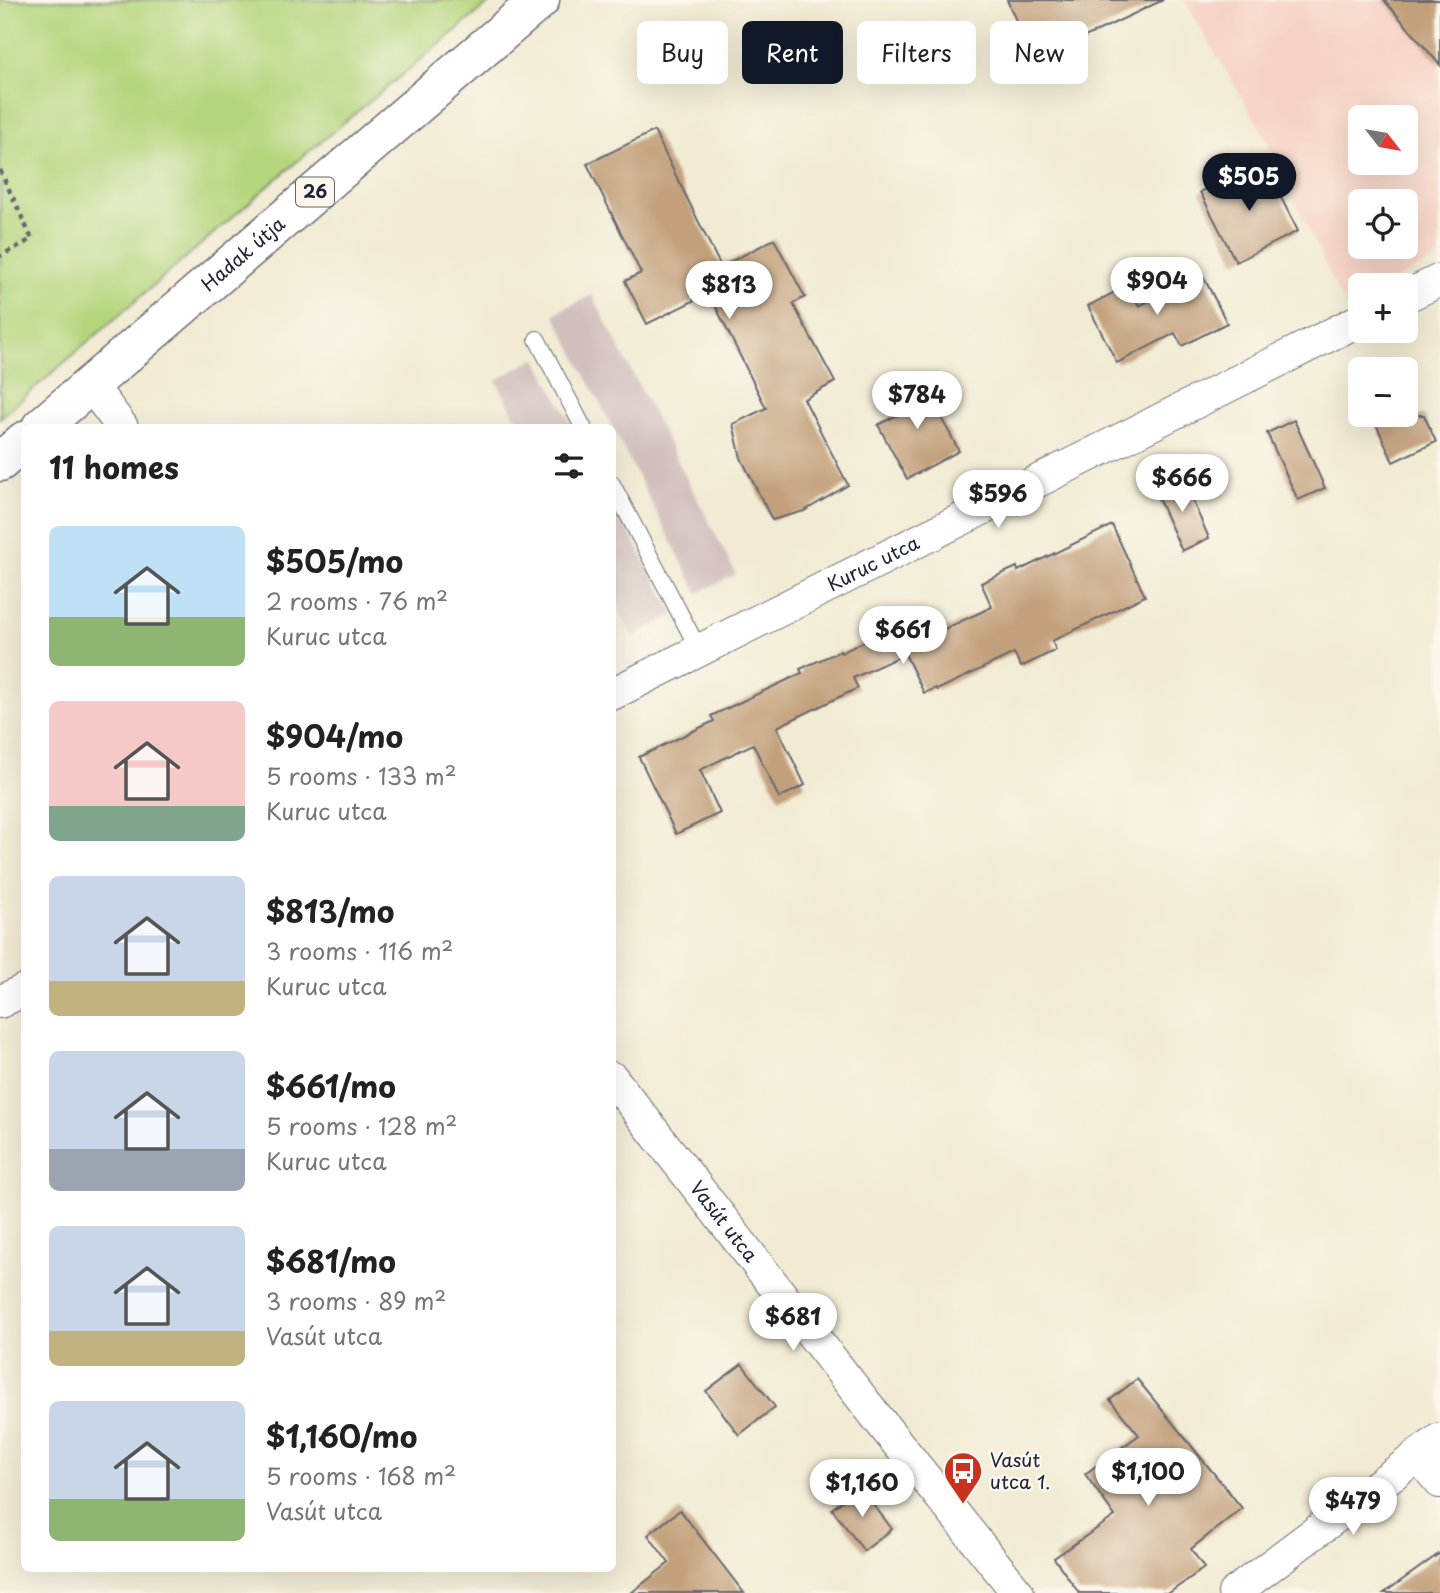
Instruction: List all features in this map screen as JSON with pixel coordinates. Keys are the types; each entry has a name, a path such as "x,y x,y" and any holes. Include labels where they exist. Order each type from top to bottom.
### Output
{"main road":[{"name":"Hadak útja","path":"44,424 540,0"},
{"path":"0,462 21,444"}],"street":[{"path":"1418,291 1440,280"},
{"name":"Kuruc utca","path":"616,692 1348,326"},
{"path":"90,384 120,424"},
{"path":"0,1002 21,992"},
{"name":"Vasút utca","path":"616,1083 882,1424 1018,1593"},
{"path":"1234,1593 1429,1447 1440,1482"}],"lane":[{"path":"537,339 581,424"},
{"path":"616,492 699,650"}],"path":[{"path":"0,170 32,239 0,256"}],"shaded area":[{"path":"1184,0 1440,0 1440,256 1408,273 1348,273 1348,305 1345,307 1263,133"},
{"path":"592,295 736,574 698,593 616,434 616,424 611,424 554,314"},
{"path":"536,358 571,424 519,424 496,380"},
{"path":"616,508 674,615 633,637 616,604"}],"green space":[{"path":"0,0 493,0 301,158 0,418"}],"building":[{"path":"1007,0 1163,0 1088,35 1088,21 1016,21"},
{"path":"1384,0 1440,0 1440,65"},
{"path":"654,131 721,267 774,239 805,297 793,304 835,382 804,399 848,485 804,511 772,520 741,458 733,424 766,408 709,293 647,324 625,281 641,273 587,164"},
{"path":"1243,170 1248,180 1267,170 1298,231 1236,262 1200,192"},
{"path":"1202,274 1227,323 1182,346 1175,333 1117,363 1088,306 1128,285 1139,306"},
{"path":"921,379 959,451 907,479 878,425 901,413 891,395"},
{"path":"1418,415 1424,415 1436,442 1393,462 1377,427 1418,427"},
{"path":"1294,420 1325,488 1298,500 1267,433"},
{"path":"1182,477 1209,538 1182,551 1154,489"},
{"path":"1112,525 1145,596 1052,641 1056,650 1021,667 1014,653 937,690 936,688 924,693 905,654 853,678 858,688 777,727 805,785 779,798 753,744 700,770 720,813 676,834 639,757 714,721 711,716 802,673 800,669 840,651 841,653 925,612 936,633 992,607 981,583 1017,567 1018,571"},
{"path":"742,1364 775,1407 739,1435 706,1391"},
{"path":"1137,1379 1242,1508 1191,1549 1204,1568 1169,1593 1079,1593 1054,1558 1115,1516 1085,1474 1139,1435 1110,1400"},
{"path":"860,1487 892,1529 864,1551 832,1509"},
{"path":"680,1510 744,1593 631,1593 669,1563 648,1535"},
{"path":"1440,1553 1440,1593 1384,1593"}],"place":[{"name":"Vasút utca 1.","path":"963,1505"}]}
